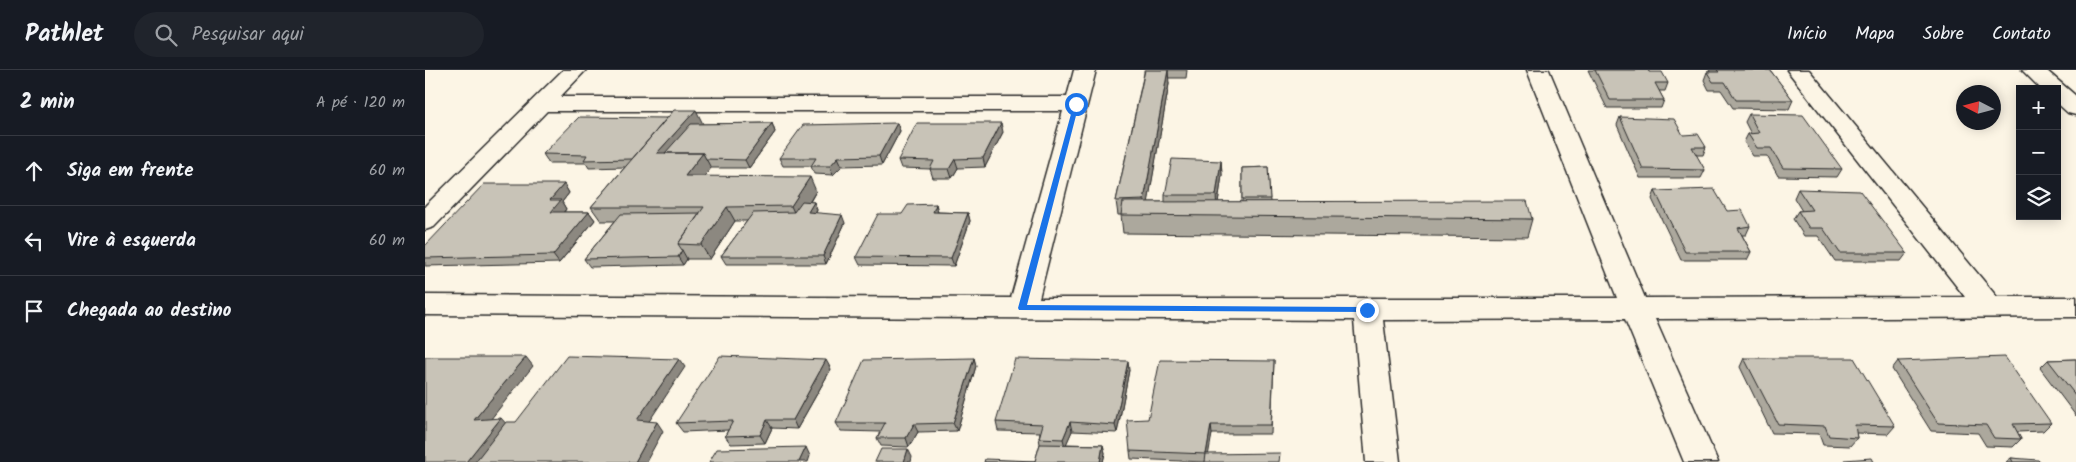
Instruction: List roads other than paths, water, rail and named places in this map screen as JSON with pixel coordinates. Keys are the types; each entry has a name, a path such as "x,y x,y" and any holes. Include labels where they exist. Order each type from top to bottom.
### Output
{"street":[{"path":"425,221 575,70"},
{"path":"1022,308 1085,70"},
{"path":"1538,70 1636,310 1701,462"},
{"path":"1798,70 1989,307"},
{"path":"2033,70 2050,85"},
{"path":"2061,95 2076,108"},
{"path":"542,104 1076,104"},
{"path":"425,305 1367,310 2076,307"},
{"path":"1367,310 1383,462"}]}
